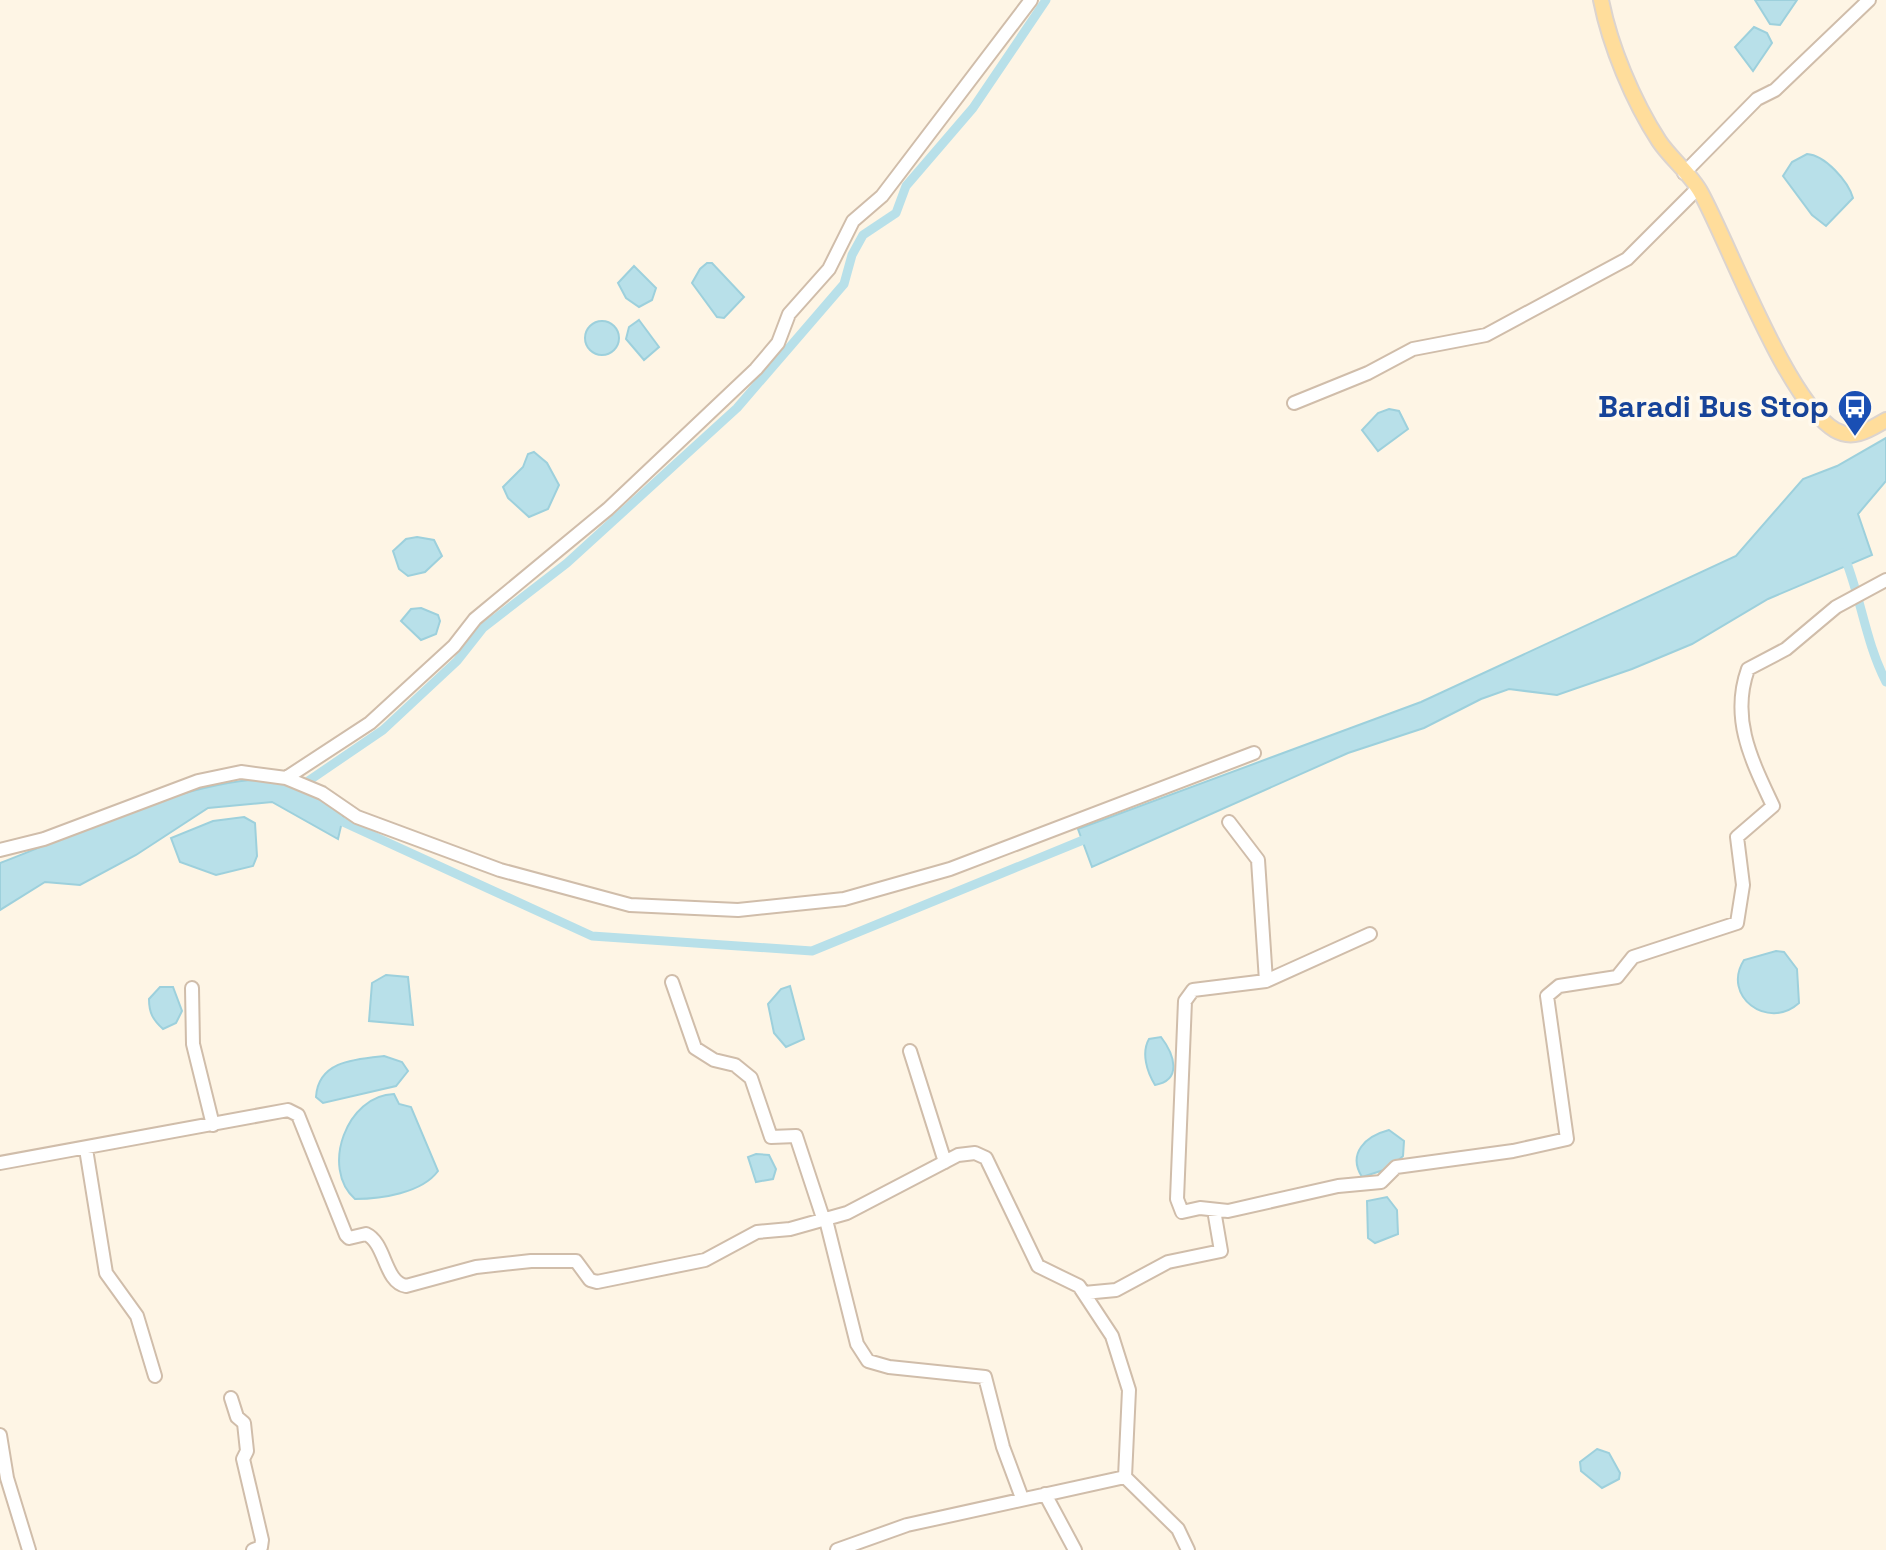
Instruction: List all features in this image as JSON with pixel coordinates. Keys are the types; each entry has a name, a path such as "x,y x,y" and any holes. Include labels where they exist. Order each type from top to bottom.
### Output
{"main road":[{"path":"1601,0 1605,19 1634,92 1657,139 1698,188 1776,351 1815,411 1834,429 1851,435 1886,420"}],"street":[{"path":"290,779 370,723 454,646 475,619 608,509 756,369 778,343 789,314 829,269 853,221 882,196 1031,0"},
{"path":"1684,173 1757,99 1775,90 1869,0"},
{"path":"1294,403 1368,373 1413,349 1486,335 1627,259 1698,188"},
{"path":"1370,934 1266,981 1193,990 1185,1001 1177,1199 1182,1212 1228,1211 1338,1186 1381,1182 1396,1167 1513,1151 1567,1139 1547,996 1559,986 1617,977 1633,957 1684,937 1737,923 1743,885 1737,837 1773,806 1749,754 1740,715 1741,688 1748,669 1786,649 1836,607 1880,584"},
{"path":"0,850 44,839 198,781 241,772 290,779 357,817 500,870 630,905 738,910 844,899 950,869 1254,753"},
{"path":"1229,822 1258,860 1266,981"},
{"path":"672,982 695,1048 714,1060 729,1061 751,1078 771,1137 796,1136 825,1220 857,1344 868,1361 889,1367 985,1377 1003,1447 1022,1498"},
{"path":"192,988 195,1055 213,1125"},
{"path":"910,1051 945,1162"},
{"path":"0,1163 288,1110 298,1115 346,1235 354,1238 366,1234 374,1238 395,1279 406,1286 476,1267 531,1261 576,1261 590,1280 597,1282 705,1260 757,1232 825,1220 892,1192 945,1162 975,1153 986,1158 1038,1266 1079,1286 1112,1336 1129,1390 1129,1457 1125,1477"},
{"path":"86,1149 106,1273 137,1316 155,1376"},
{"path":"1084,1293 1116,1290 1168,1262 1221,1251 1214,1210"},
{"path":"231,1398 237,1417 244,1423 247,1451 243,1459 262,1540 261,1547 253,1550"},
{"path":"0,1435 7,1478 29,1550"},
{"path":"837,1550 907,1525 1125,1477"},
{"path":"1125,1477 1178,1529 1188,1550"},
{"path":"1045,1494 1075,1550"}],"water":[{"path":"1755,0 1797,0 1780,25 1770,24"},
{"path":"1754,27 1767,33 1772,43 1753,71 1735,47"},
{"path":"1807,154 1821,159 1835,170 1853,198 1826,226 1812,215 1783,176 1792,162"},
{"path":"707,263 712,263 744,297 724,318 717,317 692,283"},
{"path":"634,266 656,288 652,300 639,307 626,298 618,283"},
{"path":"639,320 659,347 644,360 626,339 629,327"},
{"path":"602,321 614,326 619,338 614,350 602,355 590,350 585,338 590,326"},
{"path":"1389,409 1399,411 1408,429 1378,451 1362,430 1378,413"},
{"path":"1886,438 1886,481 1858,514 1872,555 1768,599 1692,644 1632,669 1557,695 1509,689 1481,699 1424,728 1348,753 1092,867 1078,829 1421,702 1736,556 1803,479 1837,466"},
{"path":"534,452 547,463 559,485 548,509 529,517 508,498 503,487 523,467 528,454"},
{"path":"406,539 434,540 442,556 425,572 408,576 399,569 393,551"},
{"path":"421,608 438,615 440,621 436,634 421,640 401,621 411,609"},
{"path":"250,780 289,785 333,805 344,813 338,839 272,802 208,808 136,855 80,885 45,882 0,910 0,863 155,802"},
{"path":"244,817 255,823 257,856 253,866 216,875 180,862 171,838 213,821"},
{"path":"1776,951 1784,952 1797,969 1799,1003 1787,1011 1774,1013 1751,1006 1743,997 1738,973 1744,960"},
{"path":"386,975 408,977 413,1025 369,1021 372,983"},
{"path":"790,986 804,1039 786,1047 774,1033 768,1004 781,989"},
{"path":"160,987 173,987 182,1011 176,1023 163,1029 152,1016 149,1004 149,999"},
{"path":"1161,1037 1172,1058 1173,1072 1170,1078 1155,1085 1147,1068 1145,1050 1149,1039"},
{"path":"384,1056 402,1062 408,1071 396,1086 323,1103 316,1097 318,1085 331,1069 350,1061"},
{"path":"394,1094 399,1104 411,1107 438,1171 412,1190 377,1198 355,1199 345,1186 340,1170 344,1135 363,1106 377,1098"},
{"path":"1389,1130 1404,1141 1403,1156 1390,1168 1362,1177 1357,1160 1361,1147 1373,1136"},
{"path":"769,1155 776,1169 773,1179 756,1182 748,1157"},
{"path":"1387,1197 1397,1210 1398,1234 1375,1243 1368,1238 1367,1201"},
{"path":"1597,1449 1609,1453 1620,1473 1619,1479 1602,1488 1581,1471 1580,1462"}],"waterway":[{"path":"298,788 383,730 457,661 483,628 567,563 737,408 844,284 852,255 863,235 896,213 906,186 973,108 1046,0"},
{"path":"1843,553 1873,651 1886,682"},
{"path":"332,817 592,936 812,951 1093,836"}],"place":[{"name":"Baradi Bus Stop","path":"1855,438"}]}
